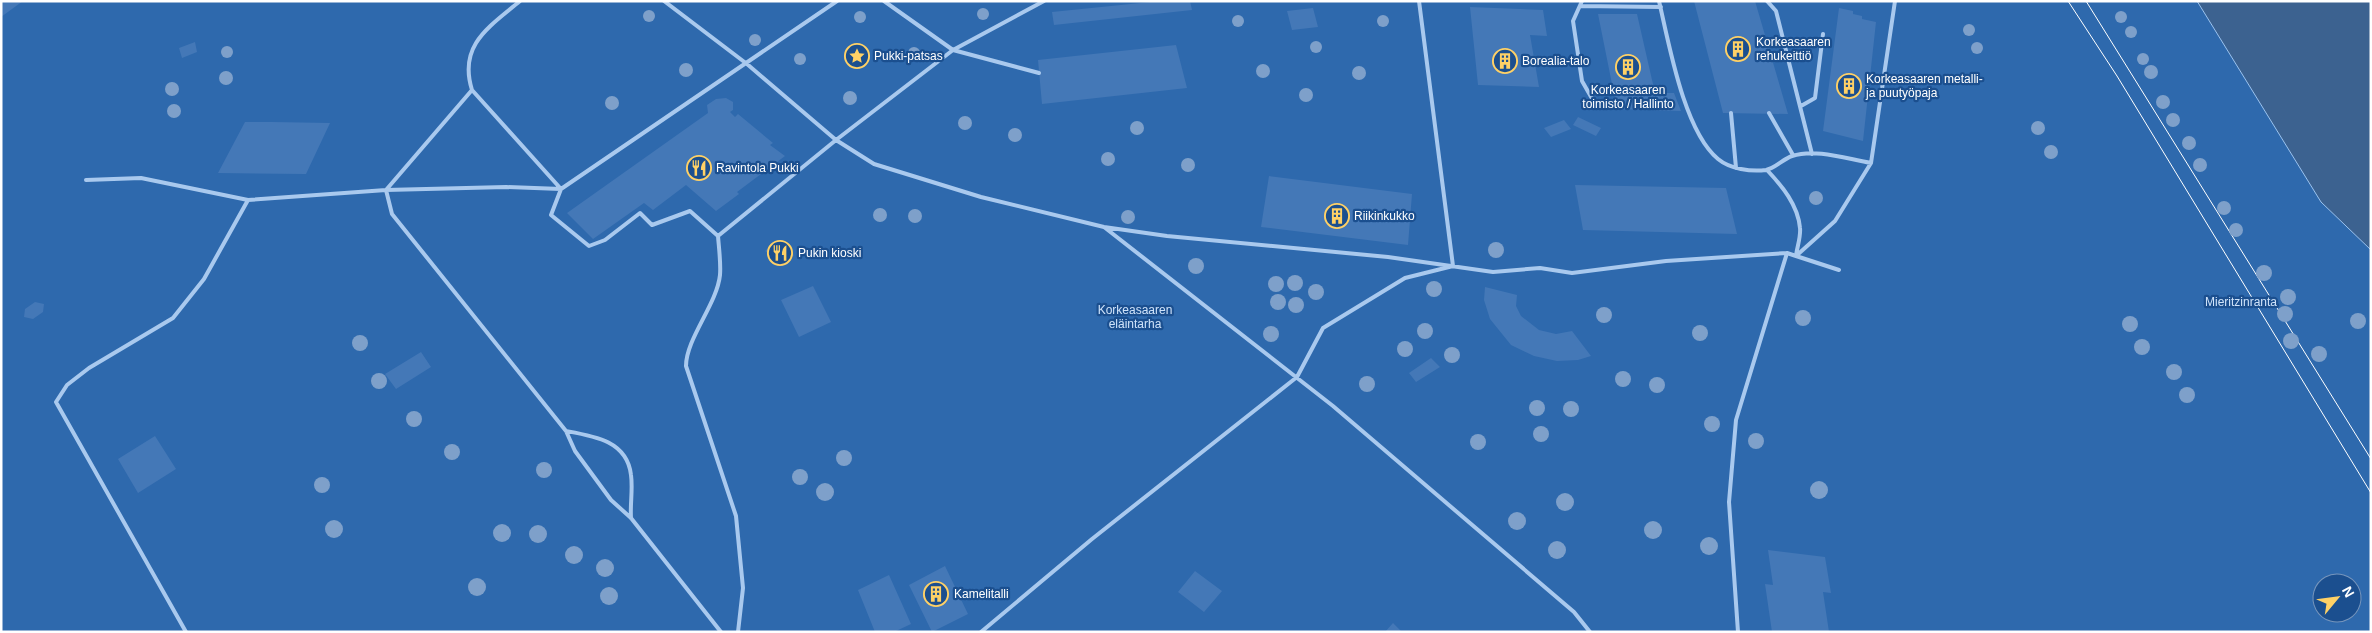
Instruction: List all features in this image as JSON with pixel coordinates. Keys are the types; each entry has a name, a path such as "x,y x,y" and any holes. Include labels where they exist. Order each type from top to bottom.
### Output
{"lane":[{"path":"520,1 485,32 469,54 467,76 472,90 561,189"},
{"path":"664,1 747,64 836,140 874,164 981,197 1104,227 1167,236 1302,248 1493,272 1540,268 1572,273 1666,261 1787,254 1839,270"},
{"path":"738,632 743,588 736,516 686,366 686,357 705,318 720,276 718,236 690,211 652,225 640,213 605,240 589,246 550,215 561,189 747,64 836,1"},
{"path":"884,1 953,50 1039,73"},
{"path":"718,236 836,140 953,50 1044,1"},
{"path":"1419,1 1453,266"},
{"path":"1582,1 1573,20 1582,81 1594,102"},
{"path":"1659,1 1674,67 1707,148 1719,159 1736,168 1767,170 1793,155 1812,154 1871,163"},
{"path":"1767,1 1776,10 1812,154"},
{"path":"1796,256 1835,221 1871,163 1895,1"},
{"path":"1580,6 1661,7"},
{"path":"1801,106 1815,98 1823,34"},
{"path":"386,190 472,90"},
{"path":"1731,113 1736,168"},
{"path":"1769,113 1793,155"},
{"path":"1767,170 1784,189 1793,206 1800,228 1796,256"},
{"path":"86,180 141,178 248,200 386,190 506,187 561,189"},
{"path":"386,190 392,214 566,431 575,451 612,500 631,518 721,632"},
{"path":"186,632 56,402 67,385 88,368 173,318 204,279 248,200"},
{"path":"1104,227 1297,377 1567,606 1590,632"},
{"path":"1738,632 1730,502 1736,420 1787,254"},
{"path":"981,632 1092,539 1297,377 1323,328 1405,278 1453,266"},
{"path":"566,431 607,439 625,454 631,474 631,518"}],"green space":[{"name":"Korkeasaaren eläintarha","path":"1,1 2197,1 2321,202 2371,250 2371,632 1,632"}],"shaded area":[{"path":"2197,1 2371,1 2371,250 2321,202"}],"building":[{"path":"1,1 23,1 1,17"},
{"path":"1160,1 1190,1 1192,10 1054,25 1052,12"},
{"name":"Korkeasaaren rehukeittiö","path":"1694,1 1755,1 1788,114 1723,113"},
{"name":"Borealia-talo","path":"1470,7 1543,10 1547,36 1530,35 1539,87 1478,85"},
{"path":"1313,8 1318,27 1292,30 1287,11"},
{"name":"Korkeasaaren metalli- ja puutyöpaja","path":"1839,8 1853,11 1853,14 1862,16 1862,19 1876,22 1863,141 1823,131"},
{"name":"Korkeasaaren toimisto / Hallinto","path":"1598,14 1637,14 1655,93 1674,93 1681,111 1617,109"},
{"path":"195,42 197,52 182,58 179,48"},
{"path":"1176,45 1187,88 1042,104 1038,60"},
{"name":"Ravintola Pukki","path":"726,98 733,102 733,110 730,112 735,117 738,114 773,143 770,145 785,156 737,192 739,194 716,211 686,185 653,210 644,203 593,239 567,213 708,113 707,105 716,99"},
{"path":"1578,117 1601,128 1596,136 1573,125"},
{"path":"1564,120 1571,129 1551,137 1544,128"},
{"path":"245,122 330,123 306,174 218,173"},
{"name":"Riikinkukko","path":"1269,176 1412,194 1408,245 1261,227"},
{"path":"1575,185 1726,188 1737,234 1583,230"},
{"name":"Pukin kioski","path":"776,241 794,255 783,265 765,251"},
{"path":"813,286 831,322 799,337 781,300"},
{"path":"1485,287 1517,295 1516,306 1521,316 1539,330 1556,334 1572,331 1591,356 1578,360 1557,361 1534,356 1511,345 1490,319 1484,300"},
{"path":"35,302 44,304 43,312 33,319 24,317 25,309"},
{"path":"421,352 431,367 396,389 385,374"},
{"path":"1431,358 1440,367 1416,382 1409,373"},
{"path":"155,436 176,469 138,493 118,459"},
{"path":"1768,550 1825,557 1831,593 1823,592 1829,632 1772,632 1765,584 1773,585"},
{"name":"Kamelitalli","path":"945,566 968,614 932,632 909,585"},
{"path":"1195,571 1222,591 1204,612 1178,592"},
{"path":"889,575 911,624 894,632 875,632 858,590"},
{"path":"1393,623 1402,632 1385,632"}],"tram line":[{"path":"2068,1 2117,76 2371,493"},
{"path":"2086,1 2371,459"}],"place":[{"name":"Korkeasaaren rehukeittiö","path":"1738,49"},
{"name":"Pukki-patsas","path":"857,56"},
{"name":"Borealia-talo","path":"1505,61"},
{"name":"Korkeasaaren toimisto / Hallinto","path":"1628,67"},
{"name":"Korkeasaaren metalli- ja puutyöpaja","path":"1849,86"},
{"name":"Ravintola Pukki","path":"699,168"},
{"name":"Riikinkukko","path":"1337,216"},
{"name":"Pukin kioski","path":"780,253"},
{"name":"Kamelitalli","path":"936,594"}],"park label":[{"name":"Mieritzinranta","path":"2241,302"}]}
